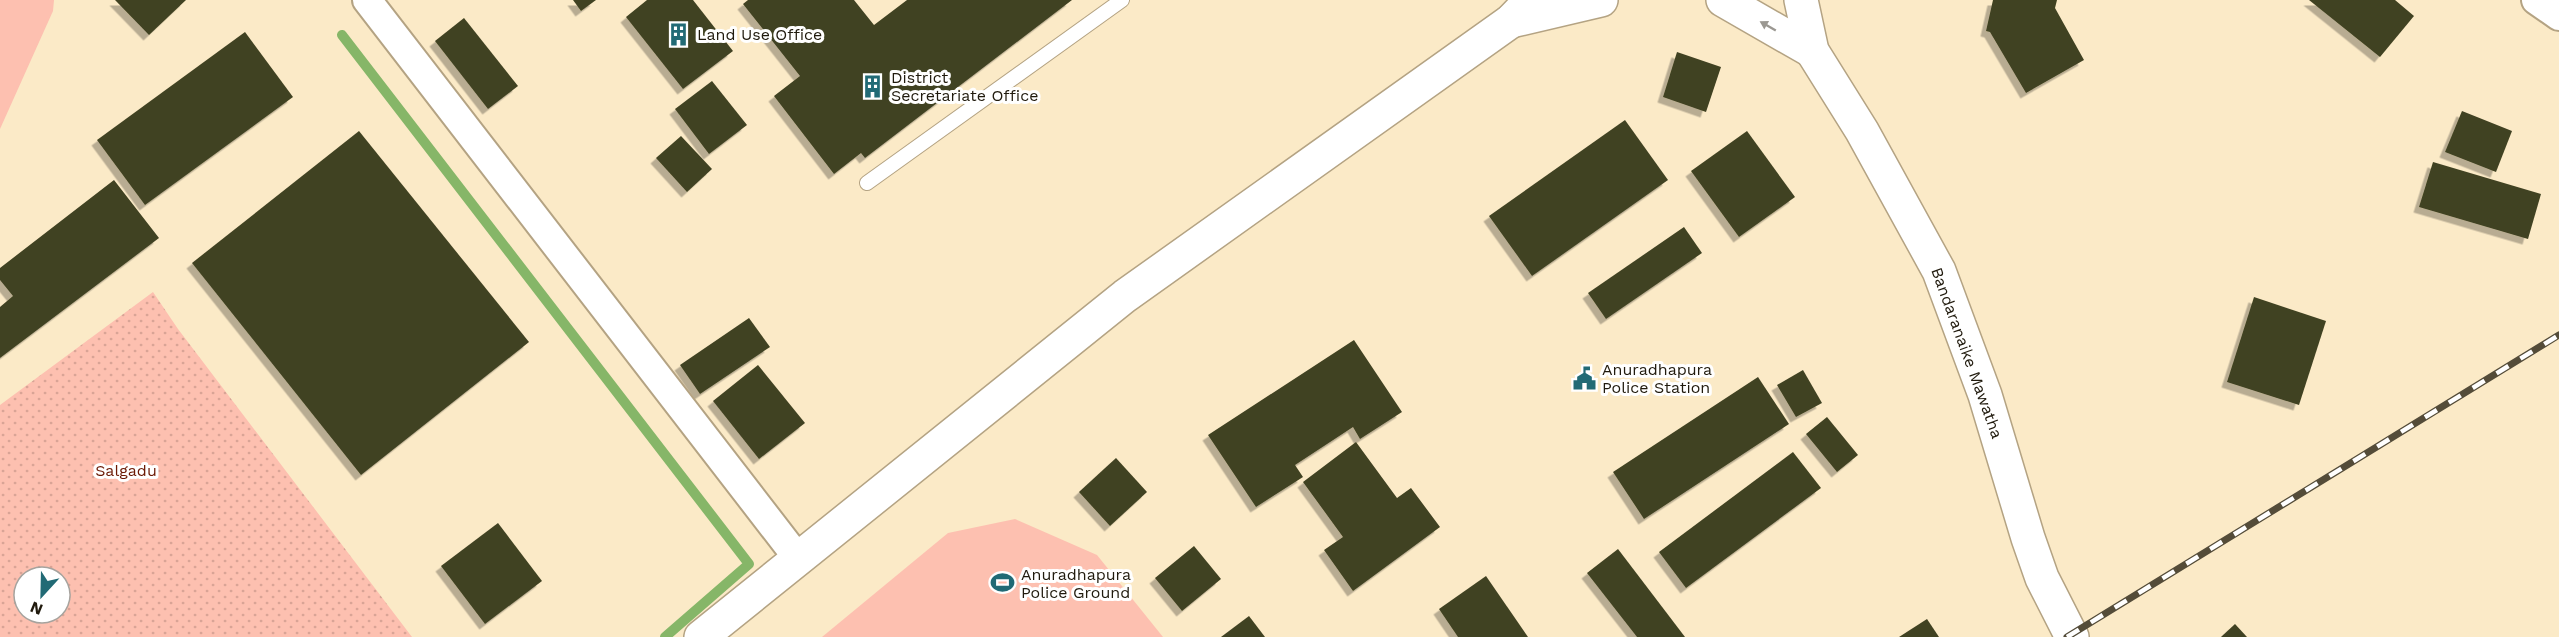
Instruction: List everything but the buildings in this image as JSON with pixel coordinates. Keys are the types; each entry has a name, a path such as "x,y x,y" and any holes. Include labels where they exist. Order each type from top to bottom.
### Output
{"main road":[{"path":"701,637 797,557 1125,296 1521,10 1601,0"},
{"name":"Bandaranaike Mawatha","path":"1723,0 1812,51"},
{"name":"Bandaranaike Mawatha","path":"1801,0 1812,51 1868,142 1939,271 1985,395 2042,578 2072,637"}],"street":[{"path":"368,0 797,557"},
{"path":"2536,0 2559,16"}],"lane":[{"path":"867,183 1122,0"}],"green space":[{"path":"0,0 54,0 53,11 0,129"},
{"name":"Salgadu","path":"153,292 178,329 412,637 0,637 0,405"},
{"name":"Anuradhapura Police Ground","path":"1015,519 1097,555 1163,637 822,637 948,533"}],"waterway":[{"path":"342,35 749,564 665,637"}],"railway":[{"path":"2067,637 2559,335"}],"place":[{"name":"Land Use Office","path":"679,34"},
{"name":"District Secretariate Office","path":"873,86"},
{"name":"Anuradhapura Police Station","path":"1584,378"},
{"name":"Anuradhapura Police Ground","path":"1003,583"}]}
